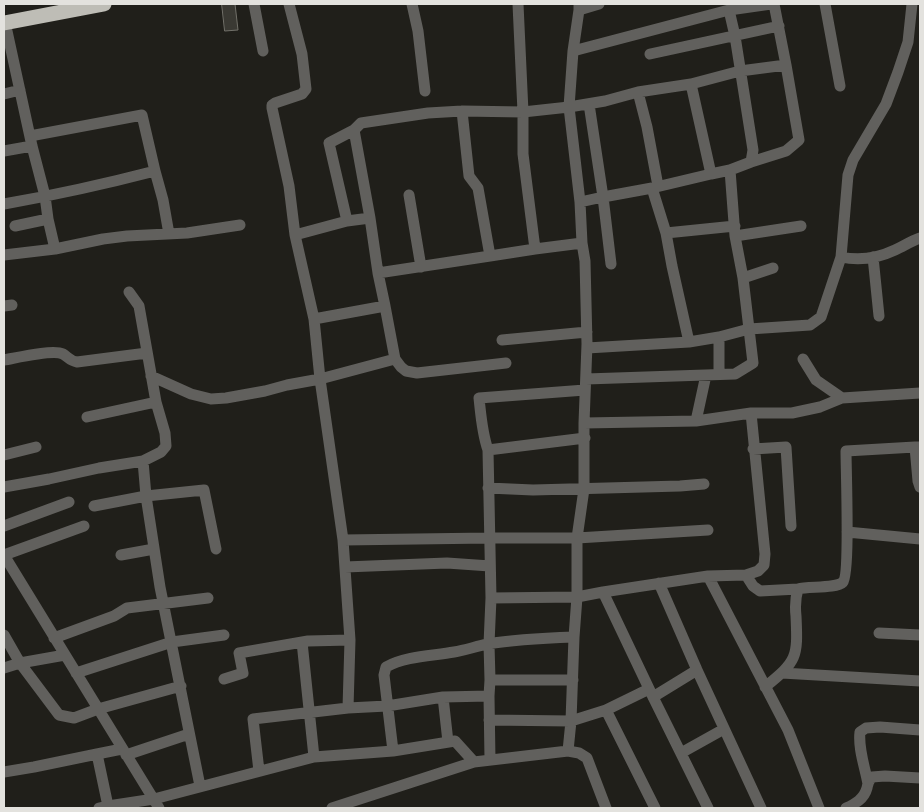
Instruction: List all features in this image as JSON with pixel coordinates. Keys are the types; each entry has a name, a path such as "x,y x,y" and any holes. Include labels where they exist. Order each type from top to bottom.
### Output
{"highway":[{"path":"5,22 102,4"}],"street":[{"path":"254,4 263,51"},
{"path":"289,4 302,54 306,89 302,94 274,103 272,108 289,186 295,235 314,319 320,379 343,540 350,640 348,708"},
{"path":"412,4 418,32 425,91"},
{"path":"518,4 523,154 535,249"},
{"path":"568,751 577,597 578,538 584,489 587,348 585,261 569,108 579,7 599,4"},
{"path":"574,51 729,10 772,4 779,26 799,140 786,151 730,170 580,202"},
{"path":"825,4 840,86"},
{"path":"587,348 689,342 749,329 810,325 821,317 841,257 848,175 853,160 886,104 898,72 908,42 912,4"},
{"path":"729,10 735,36 753,150 751,162"},
{"path":"5,22 31,141 46,196 48,219 55,249"},
{"path":"650,54 779,26"},
{"path":"347,221 329,142 354,130 361,123 428,113 462,111 523,112 569,108 638,92 691,84 740,71 786,65"},
{"path":"691,84 712,174"},
{"path":"4,94 20,90"},
{"path":"638,92 647,127 655,187 689,342"},
{"path":"589,104 611,264"},
{"path":"462,111 469,176 478,188 490,256"},
{"path":"4,151 31,141 142,115 157,182 163,200 169,234"},
{"path":"354,130 378,274 395,359 406,371 417,373 506,363"},
{"path":"490,760 489,644 491,598 488,450 484,438 479,398 586,385 735,374 753,363 743,278 735,231 730,170"},
{"path":"4,204 103,184 155,171"},
{"path":"409,195 421,267"},
{"path":"295,235 347,221 370,218"},
{"path":"15,226 48,219"},
{"path":"4,256 55,249 103,239 188,233 240,225"},
{"path":"666,233 735,231 801,226"},
{"path":"841,257 854,260 873,257 893,252 920,238"},
{"path":"378,274 582,243"},
{"path":"873,257 879,316"},
{"path":"743,278 772,268"},
{"path":"4,487 143,461 161,452 166,446 139,306 129,292"},
{"path":"314,319 385,306"},
{"path":"502,340 587,332"},
{"path":"718,337 718,374"},
{"path":"4,360 47,353 63,354 72,361 77,362 147,354"},
{"path":"152,376 191,394 211,399 226,398 320,379 395,359"},
{"path":"803,359 816,380 842,398"},
{"path":"696,421 706,375"},
{"path":"584,423 696,421 751,413 792,413 820,407 842,398 920,394"},
{"path":"87,417 156,402"},
{"path":"491,598 577,597 708,576 746,575 758,571 764,565 765,554 751,413"},
{"path":"488,450 585,438"},
{"path":"4,455 36,447"},
{"path":"753,448 786,447 791,526"},
{"path":"746,575 753,586 760,591 836,585 843,582 847,532 846,451 918,447 918,481 920,487"},
{"path":"143,461 154,549 200,786"},
{"path":"488,488 534,490 704,484"},
{"path":"94,506 146,496 204,490 216,549"},
{"path":"4,526 69,502"},
{"path":"84,526 4,555 156,803"},
{"path":"343,540 578,538 708,530"},
{"path":"847,532 920,539"},
{"path":"121,555 154,549"},
{"path":"345,567 447,563 490,566"},
{"path":"708,576 788,730 819,808"},
{"path":"660,583 697,670 761,808"},
{"path":"765,687 790,665 795,655 797,641 795,598 798,589"},
{"path":"603,592 708,808"},
{"path":"54,638 114,616 127,608 208,598"},
{"path":"879,633 920,635"},
{"path":"4,636 20,662 59,715 74,718 98,709 180,686"},
{"path":"76,673 172,642 224,636"},
{"path":"393,751 384,675 386,667 406,660 489,644 543,638 574,637"},
{"path":"224,679 243,673 238,653 302,642 350,640"},
{"path":"302,642 314,758"},
{"path":"4,668 20,662 65,656"},
{"path":"489,720 571,721 651,693 697,670"},
{"path":"782,673 920,681"},
{"path":"490,680 573,680"},
{"path":"259,771 253,719 348,708 388,706 443,697 489,696"},
{"path":"443,697 448,742"},
{"path":"606,710 655,808"},
{"path":"868,784 860,732 866,728 880,727 920,730"},
{"path":"681,753 724,729"},
{"path":"4,772 97,754 124,752 189,734"},
{"path":"97,754 104,807 156,803 200,786 314,758 393,751 455,741 474,762"},
{"path":"332,808 474,762 568,751 579,753 587,758 606,808"},
{"path":"846,808 853,805 864,795 869,780 872,777 920,778"}],"building":[{"path":"222,4 235,4 238,30 225,31"}]}
